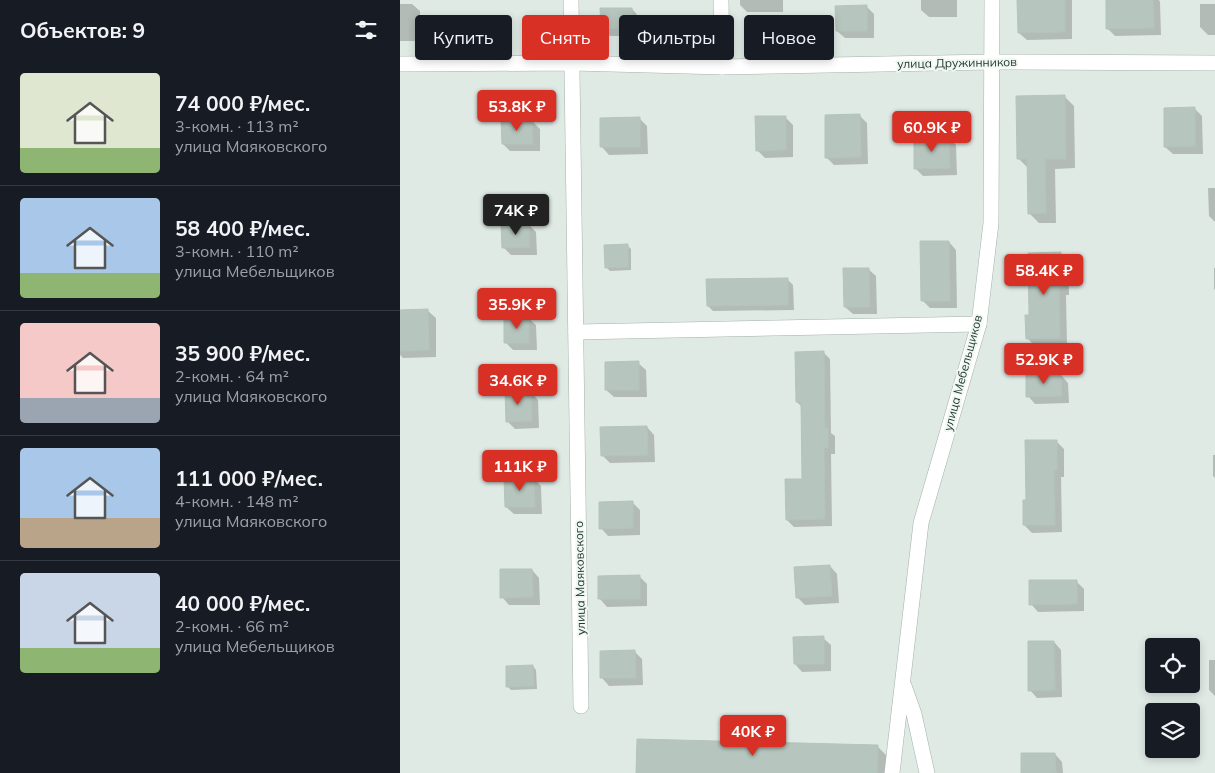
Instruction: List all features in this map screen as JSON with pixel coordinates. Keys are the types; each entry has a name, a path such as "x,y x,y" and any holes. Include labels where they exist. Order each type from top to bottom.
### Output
{"street":[{"name":"улица Маяковского","path":"571,0 581,706"},
{"path":"721,0 722,67"},
{"name":"улица Мебельщиков","path":"892,773 921,523 979,324 991,223 992,0"},
{"name":"улица Дружинников","path":"400,64 573,63 722,67 992,62 1215,63"},
{"path":"576,332 979,324"},
{"path":"902,683 914,714 927,773"}],"building":[{"path":"1017,0 1065,0 1065,32 1018,33"},
{"path":"1106,0 1153,0 1154,28 1106,29"},
{"path":"867,5 867,31 836,31 835,6"},
{"path":"600,8 632,8 632,15 619,15 619,28 609,29 609,15 600,15"},
{"path":"1065,95 1066,159 1045,159 1046,213 1028,214 1027,159 1017,159 1016,96"},
{"path":"1195,107 1195,146 1164,147 1164,108"},
{"path":"860,114 861,157 825,158 825,115"},
{"path":"755,116 786,116 786,150 756,151"},
{"path":"640,117 640,147 600,147 600,118"},
{"path":"501,120 532,120 533,144 502,144"},
{"path":"949,136 950,168 914,169 914,137"},
{"path":"529,223 530,247 502,248 501,224"},
{"path":"920,241 949,241 950,301 921,301"},
{"path":"628,244 628,267 605,268 604,245"},
{"path":"1061,252 1062,288 1059,288 1060,338 1026,339 1025,315 1029,315 1028,253"},
{"path":"843,268 869,268 870,307 844,307"},
{"path":"788,278 788,305 707,306 706,279"},
{"path":"428,309 429,350 400,351 400,310"},
{"path":"529,316 529,343 504,343 504,317"},
{"path":"824,351 825,428 828,428 828,448 824,448 825,519 786,520 785,479 802,479 801,402 796,402 795,352"},
{"path":"639,361 639,390 605,390 605,362"},
{"path":"1026,374 1061,374 1062,396 1026,397"},
{"path":"505,391 531,391 532,421 506,422"},
{"path":"647,426 648,455 601,456 600,427"},
{"path":"1025,440 1057,440 1057,470 1054,470 1055,525 1023,525 1023,500 1026,500"},
{"path":"534,477 535,507 505,507 504,478"},
{"path":"633,501 633,528 599,529 599,502"},
{"path":"830,565 832,596 796,598 794,567"},
{"path":"500,569 532,569 533,597 500,598"},
{"path":"640,575 640,599 598,599 598,576"},
{"path":"1029,580 1077,580 1077,604 1029,605"},
{"path":"824,636 824,664 794,664 793,637"},
{"path":"1028,641 1054,641 1055,690 1028,691"},
{"path":"635,650 636,678 600,678 600,651"},
{"path":"533,665 534,686 506,687 506,666"},
{"path":"637,739 878,745 877,773 636,773"},
{"path":"1021,753 1055,753 1056,773 1021,773"}]}
